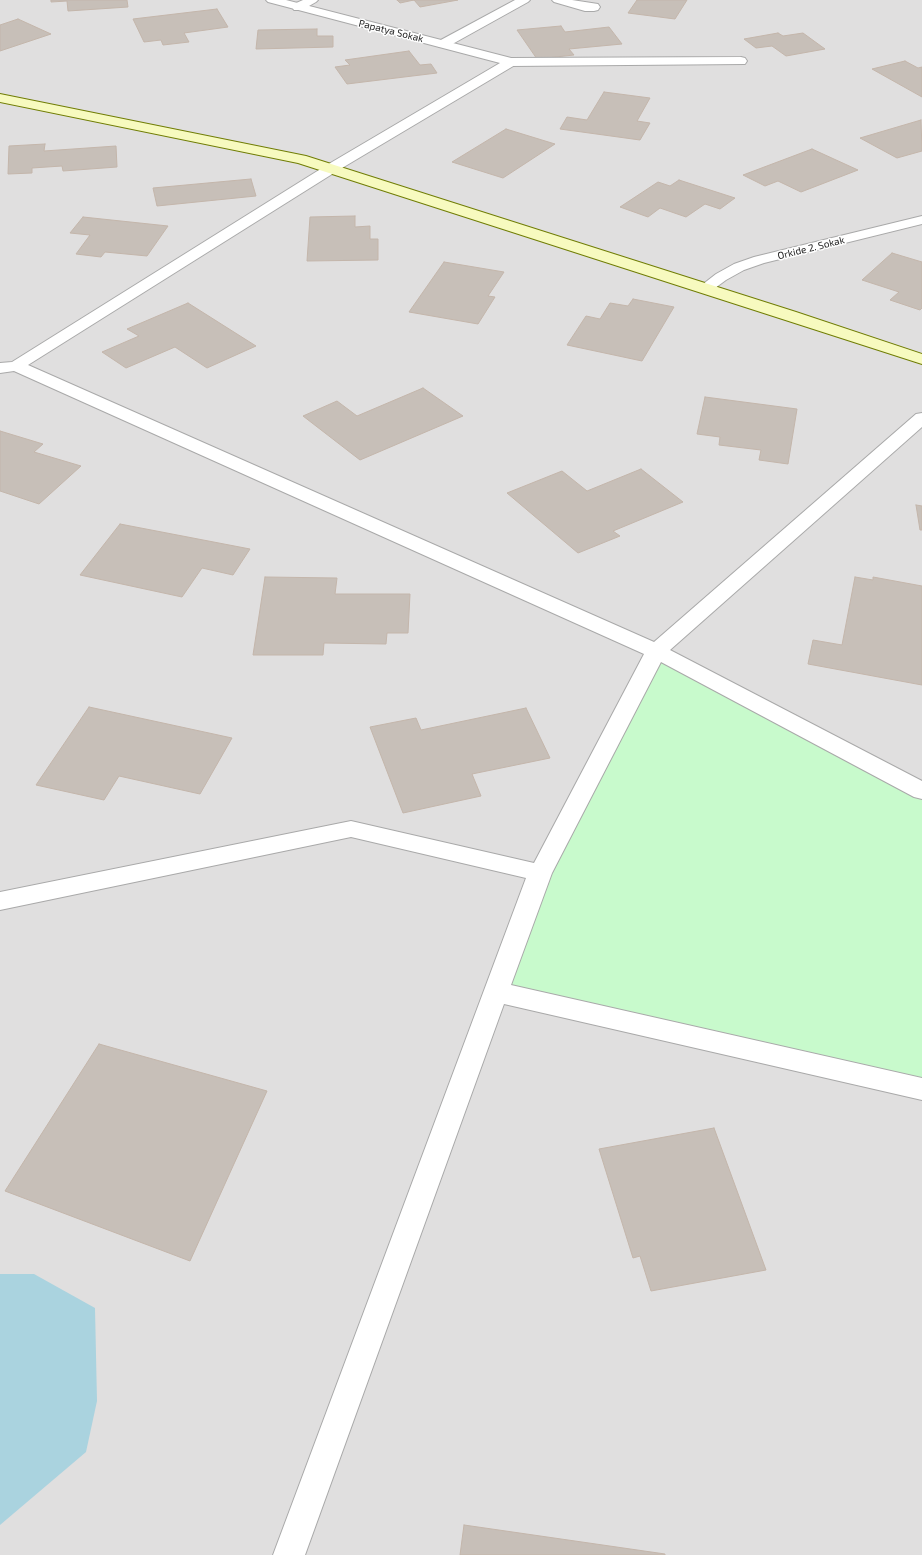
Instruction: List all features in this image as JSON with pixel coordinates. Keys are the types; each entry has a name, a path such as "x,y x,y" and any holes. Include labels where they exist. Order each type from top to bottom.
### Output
{"street":[{"name":"Papatya Sokak","path":"272,0 511,62 741,61"},
{"path":"298,7 312,0"},
{"path":"443,44 524,0"},
{"path":"558,0 586,7 594,7"},
{"path":"8,367 332,168 511,62"},
{"path":"0,98 301,159 706,288 922,359"},
{"name":"Orkide 2. Sokak","path":"706,288 721,277 739,267 759,260 922,220"},
{"path":"8,367 656,651 922,791"},
{"path":"289,1555 540,873 656,651 922,418"},
{"path":"0,901 351,829 540,873"},
{"path":"496,992 922,1088"}],"shaded area":[{"path":"0,0 922,0 922,1555 0,1555"}],"green space":[{"path":"656,651 922,791 922,1089 496,992"}],"water":[{"path":"0,1274 34,1274 95,1308 97,1401 86,1452 0,1525"}],"building":[{"path":"51,0 127,0 128,7 68,11 67,1 51,2"},
{"path":"397,0 414,0 400,3"},
{"path":"414,0 458,0 420,7"},
{"path":"637,0 687,0 675,19 628,13"},
{"path":"217,9 228,27 184,33 189,42 163,45 161,40 144,42 133,19"},
{"path":"18,19 51,34 0,51 0,25"},
{"path":"561,26 565,32 609,27 622,44 569,49 574,55 537,59 517,30"},
{"path":"317,29 317,36 333,36 333,47 256,49 258,30"},
{"path":"778,33 783,36 803,33 825,49 786,56 772,46 756,48 744,39"},
{"path":"409,51 420,65 431,64 437,73 347,84 335,67 350,65 345,60"},
{"path":"905,61 918,68 922,67 922,97 872,69"},
{"path":"604,92 650,98 637,121 650,123 640,140 560,129 567,117 587,120"},
{"path":"921,120 922,151 897,158 860,138"},
{"path":"506,129 555,144 503,178 452,162"},
{"path":"45,144 44,151 116,146 117,167 63,171 62,166 32,168 32,173 8,174 9,146"},
{"path":"812,149 858,170 801,192 778,181 765,186 743,175"},
{"path":"251,179 256,196 157,206 153,188"},
{"path":"679,180 735,198 720,209 705,204 686,217 660,208 648,217 620,207 658,182 670,186"},
{"path":"355,216 355,227 370,226 370,239 378,239 378,260 307,261 310,217"},
{"path":"83,217 168,226 147,256 105,252 101,257 76,254 90,235 70,233"},
{"path":"892,253 922,262 922,308 920,310 890,300 899,292 862,280"},
{"path":"444,262 504,272 488,296 495,297 478,324 409,312"},
{"path":"633,299 674,307 642,361 567,345 586,316 600,319 610,303 628,306"},
{"path":"188,303 256,346 207,368 175,347 126,368 102,352 139,336 127,329"},
{"path":"423,388 463,416 360,460 303,416 337,401 357,416"},
{"path":"705,397 797,409 788,464 759,460 761,450 719,445 720,437 697,434"},
{"path":"0,431 43,444 34,452 81,466 39,504 0,491"},
{"path":"641,469 683,502 613,531 620,536 578,553 507,493 562,471 587,491"},
{"path":"916,505 922,506 922,530 920,530"},
{"path":"120,524 250,549 233,575 202,568 182,597 80,575"},
{"path":"265,577 337,578 335,594 410,594 408,633 387,633 386,644 324,643 323,655 253,655"},
{"path":"855,577 873,580 873,577 922,586 922,685 808,664 813,640 842,645"},
{"path":"89,707 232,738 200,794 119,776 104,800 36,785"},
{"path":"526,708 550,758 472,774 481,796 403,813 370,727 416,718 421,730"},
{"path":"99,1044 267,1091 190,1261 5,1191"},
{"path":"714,1128 766,1270 651,1291 640,1256 633,1258 599,1149"},
{"path":"464,1525 665,1554 665,1555 460,1555"}]}
